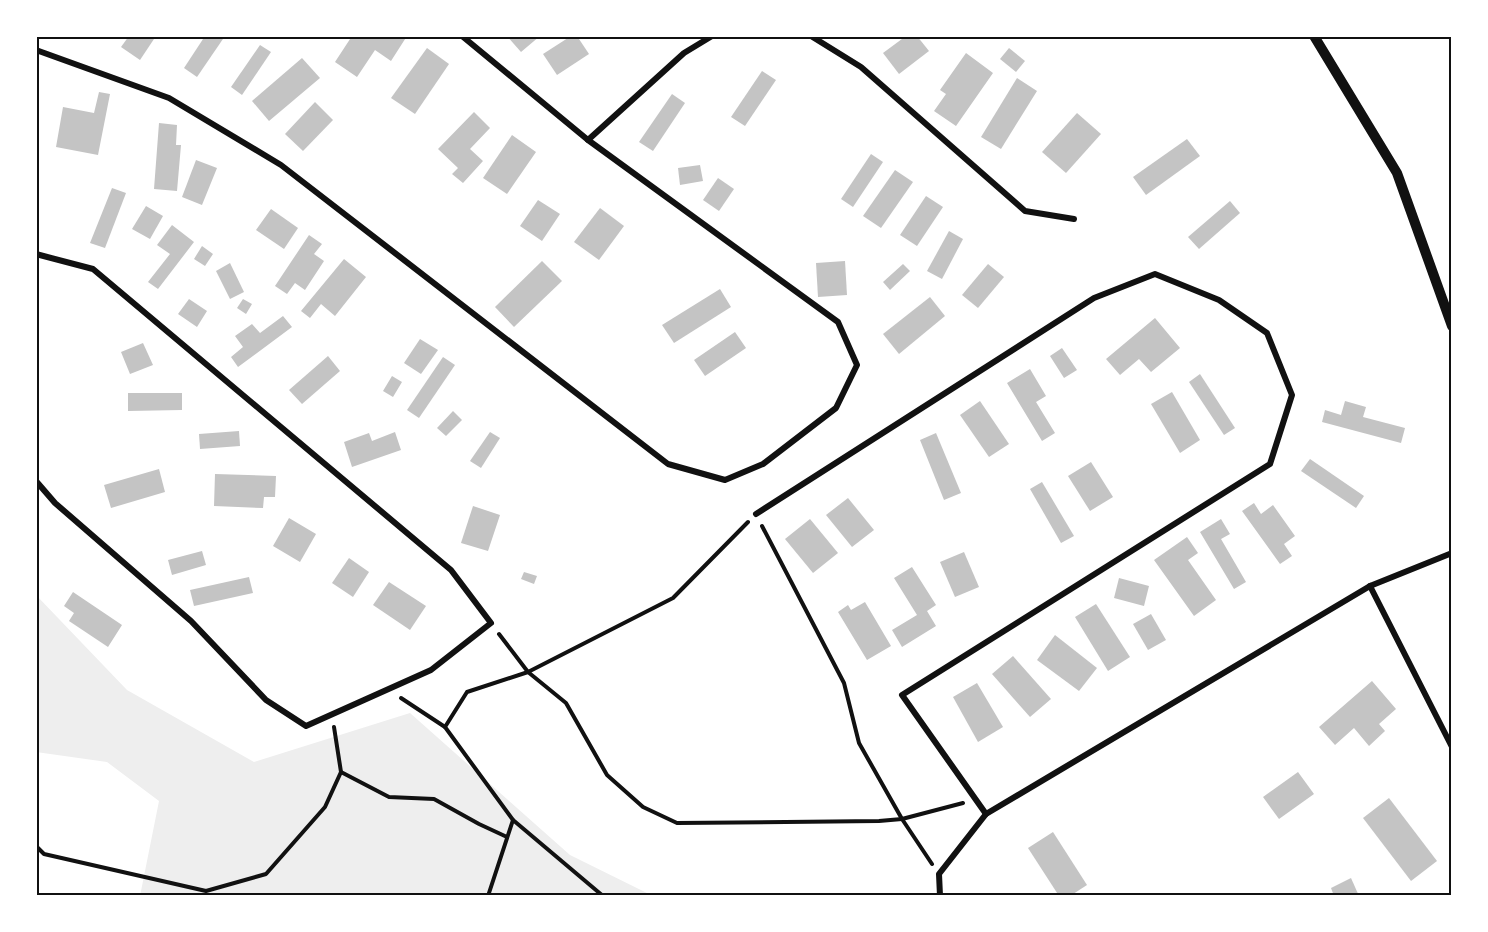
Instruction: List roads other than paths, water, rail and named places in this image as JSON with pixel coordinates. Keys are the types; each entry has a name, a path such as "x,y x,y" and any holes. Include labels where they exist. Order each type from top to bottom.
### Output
{"street":[{"path":"36,50 169,98 281,165 668,464 725,480 763,464 836,408 857,364 838,322 588,140 462,36"},
{"path":"588,140 684,53 712,36"},
{"path":"811,36 861,67 1025,210 1074,219"},
{"path":"1314,36 1397,173 1452,326"},
{"path":"36,254 93,269 451,570 491,623 431,670 306,726 266,700 191,621 55,503 36,481"},
{"path":"756,514 1094,298 1155,274 1219,300 1267,333 1292,394 1270,464 902,695 986,814"},
{"path":"940,896 939,874 986,814 1370,586 1452,553"},
{"path":"1370,586 1452,747"}]}
